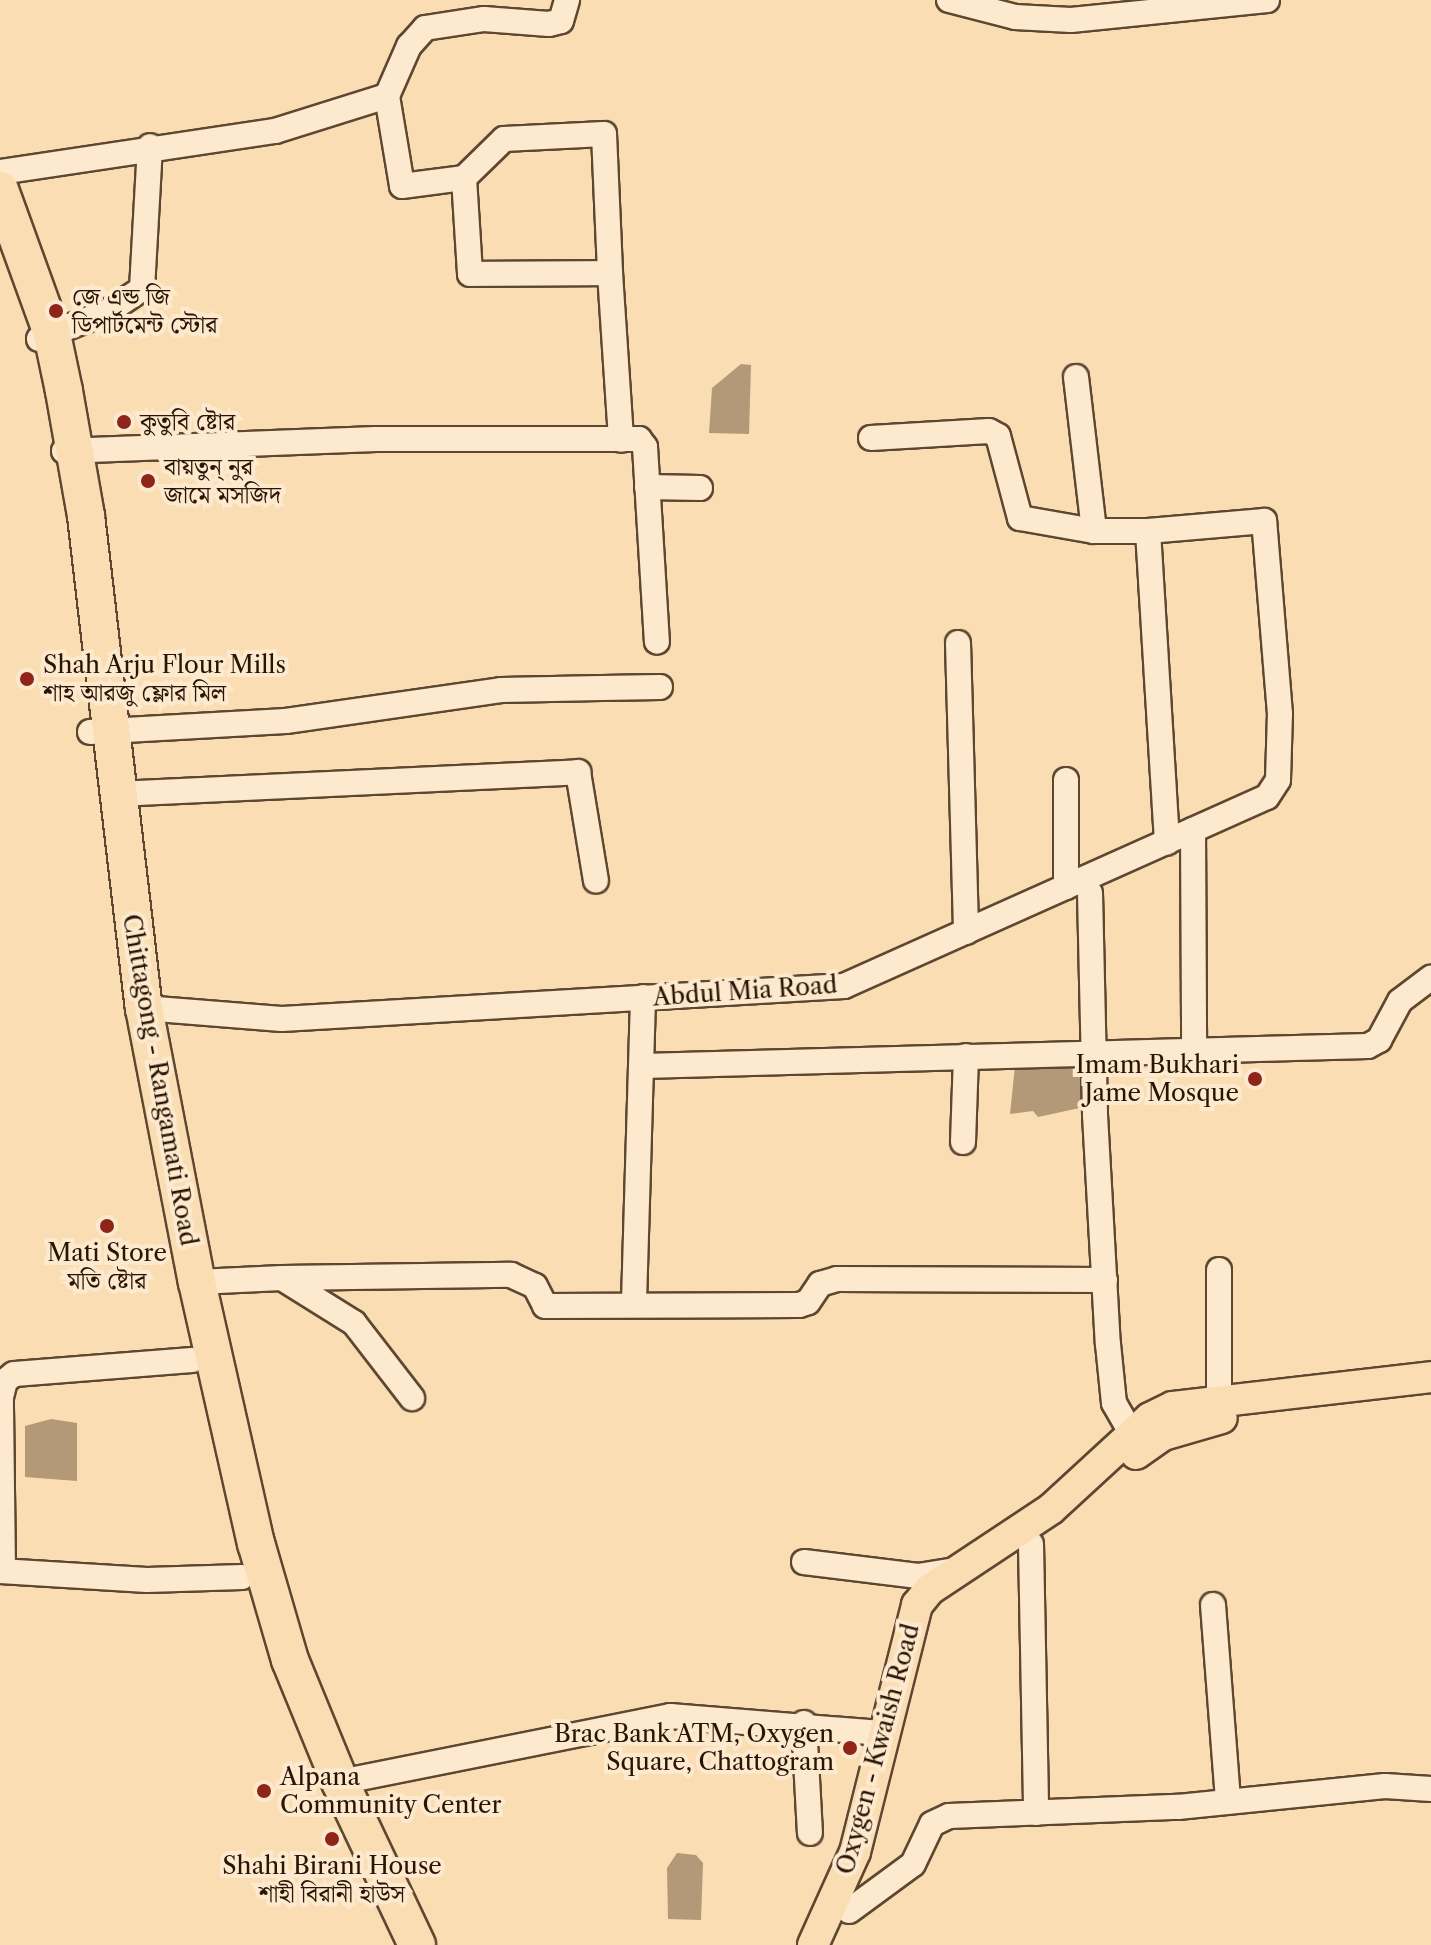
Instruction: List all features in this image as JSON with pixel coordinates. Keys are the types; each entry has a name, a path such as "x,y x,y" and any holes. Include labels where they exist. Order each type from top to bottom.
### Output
{"highway":[{"name":"Chittagong - Rangamati Road","path":"0,190 46,337 70,451 101,731 125,1020 192,1360 242,1577 323,1797 398,1945"},
{"name":"Chittagong - Rangamati Road","path":"0,230 46,337"},
{"name":"Chittagong - Rangamati Road","path":"101,731 118,794 144,1008 197,1282 256,1543 290,1660 340,1782 417,1945"}],"main road":[{"name":"Oxygen - Kwaish Road","path":"813,1945 855,1852 881,1733 917,1605 929,1590 1051,1509 1132,1434 1173,1407 1219,1398 1431,1377"},
{"name":"Oxygen - Kwaish Road","path":"834,1945 875,1851 930,1624 945,1604 1031,1544 1144,1446 1177,1429 1227,1417 1431,1393"}],"street":[{"path":"567,0 561,21 549,24 484,19 425,28 409,46 387,96 402,186 464,178 504,139 604,134 621,440"},
{"path":"949,0 1015,17 1071,20 1267,0"},
{"path":"0,172 150,146 275,131 387,96"},
{"path":"46,337 109,311 142,289 150,146"},
{"path":"464,178 470,274 610,273"},
{"path":"1076,377 1094,531"},
{"path":"871,438 989,431 998,436 1020,518 1094,531 1148,531 1167,842"},
{"path":"70,451 376,439 644,441 657,642"},
{"path":"647,487 700,488"},
{"name":"Abdul Mia Road","path":"144,1008 282,1019 844,986 1193,830 1276,790 1280,714 1264,521 1148,531"},
{"path":"958,643 966,932"},
{"path":"101,731 286,721 501,690 660,687"},
{"path":"118,794 578,772 596,881"},
{"path":"1066,780 1066,887"},
{"path":"1193,830 1194,1052"},
{"path":"1090,893 1093,1055 1114,1403 1132,1434"},
{"path":"643,1066 1368,1046 1379,1040 1400,1001 1431,978"},
{"path":"634,1302 643,997"},
{"path":"963,1142 966,1056"},
{"path":"1219,1270 1219,1398"},
{"path":"197,1282 511,1275 535,1286 545,1306 634,1302 799,1305 808,1302 820,1284 837,1279 1105,1280"},
{"path":"282,1278 354,1323 412,1398"},
{"path":"192,1360 14,1374 5,1381 1,1397 2,1571 147,1580 242,1577"},
{"path":"1031,1544 1036,1813"},
{"path":"804,1562 918,1576 960,1569"},
{"path":"1213,1605 1228,1801"},
{"path":"340,1782 670,1716 804,1723 881,1733"},
{"path":"804,1723 810,1833"},
{"path":"849,1911 872,1900 913,1864 932,1824 949,1816 1228,1801 1385,1786 1431,1789"}],"shaded area":[{"path":"741,364 751,365 749,434 709,433 712,388"},
{"path":"1088,1065 1089,1106 1038,1117 1033,1111 1010,1114 1015,1066"},
{"path":"51,1419 77,1423 77,1481 25,1477 25,1426"},
{"path":"677,1853 696,1855 703,1863 701,1920 668,1919 667,1868"}],"place":[{"name":"জে এন্ড জি ডিপার্টমেন্ট স্টোর","path":"56,311"},
{"name":"কুতুবি ষ্টোর","path":"124,422"},
{"name":"বায়তুন্ নুর জামে মসজিদ","path":"148,481"},
{"name":"Shah Arju Flour Mills শাহ আরজু ফ্লোর মিল","path":"27,679"},
{"name":"Imam Bukhari Jame Mosque","path":"1255,1079"},
{"name":"Mati Store মতি ষ্টোর","path":"107,1226"},
{"name":"Brac Bank ATM, Oxygen Square, Chattogram","path":"850,1748"},
{"name":"Alpana Community Center","path":"264,1791"},
{"name":"Shahi Birani House শাহী বিরানী হাউস","path":"332,1839"}]}
